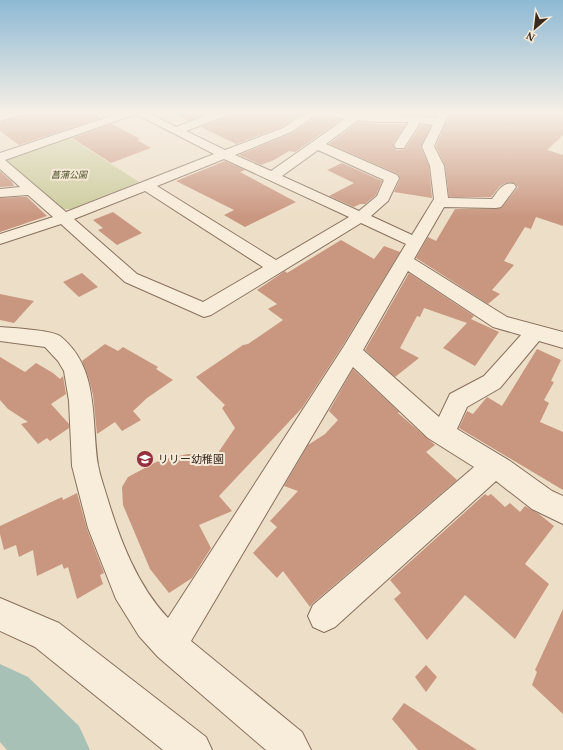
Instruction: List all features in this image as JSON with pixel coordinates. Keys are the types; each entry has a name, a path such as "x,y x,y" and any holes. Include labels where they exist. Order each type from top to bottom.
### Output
{"street":[{"path":"0,157 27,148"},
{"path":"210,148 361,218 410,252 500,322 563,340"},
{"path":"0,239 64,218 239,148"},
{"path":"271,177 313,148"},
{"path":"0,162 131,278 204,310 361,218 383,198 392,178 324,148"},
{"path":"170,645 351,352 441,199 438,166 429,148"},
{"path":"147,186 276,268"},
{"path":"439,202 496,204 509,187"},
{"path":"0,193 32,190"},
{"path":"443,434 458,401 492,382 535,332"},
{"path":"0,334 51,340 69,360 75,370 81,401 85,466 102,528 128,588 151,624 170,645 289,745 292,750"},
{"path":"351,352 443,434 494,466 542,500 563,510"},
{"path":"324,616 494,466"},
{"path":"0,614 47,635 194,750"}],"green space":[{"name":"菖蒲公園","path":"38,148 86,148 139,182 71,209 61,209 1,161"}],"building":[{"path":"88,148 151,148 111,163"},
{"path":"256,148 301,148 295,152 289,151 274,160 261,165 239,155"},
{"path":"338,148 395,148 396,150 406,148 421,148 429,166 432,198 394,192 400,179 398,174"},
{"path":"437,148 549,148 547,150 563,155 563,226 536,217 531,229 525,227 504,261 514,265 492,290 500,294 488,304 416,258 428,237 436,241 455,209 501,208 518,187 514,183 506,183 500,186 491,197 449,197 445,166"},
{"path":"225,161 245,170 240,172 296,202 245,227 224,215 234,210 176,181"},
{"path":"342,163 382,181 376,195 365,204 360,204 354,207 329,196 354,183 327,170"},
{"path":"0,171 12,182 14,186 0,187"},
{"path":"27,197 47,216 0,232 0,198"},
{"path":"113,212 142,233 117,245 98,230 103,228 93,220"},
{"path":"341,240 374,259 384,246 400,252 343,345 302,408 219,496 232,511 199,525 211,548 192,578 169,593 150,569 123,505 122,487 128,477 156,462 188,454 201,455 213,460 235,428 222,408 225,405 196,377 283,320 268,309 277,304 257,290 285,271 287,273"},
{"path":"82,273 98,287 79,297 63,282"},
{"path":"409,273 474,316 471,319 499,332 475,366 443,348 467,323 424,308 420,317 417,316 400,348 419,358 395,377 365,350"},
{"path":"0,294 34,301 14,323 0,320"},
{"path":"105,344 118,351 123,347 158,367 156,369 173,380 147,398 133,411 141,420 122,431 115,422 97,434 93,395 82,361"},
{"path":"537,349 561,360 551,381 554,382 544,400 549,403 540,422 563,432 563,490 459,428 467,411 473,414 487,397 502,406"},
{"path":"0,357 25,372 36,363 60,379 63,376 66,394 51,404 69,424 69,428 50,441 47,438 38,444 21,424 28,422 8,409 0,400"},
{"path":"353,369 399,412 398,413 435,445 426,452 457,480 310,607 283,571 277,578 253,553 277,527 270,521 298,491 284,486 308,445 325,434 338,420 329,411"},
{"path":"77,493 87,529 104,573 100,575 103,584 77,599 68,567 64,569 62,564 37,576 33,550 19,557 16,545 4,550 0,534 0,526 62,497 63,500"},
{"path":"485,494 488,496 491,494 505,507 510,503 520,512 525,506 539,514 554,526 525,564 549,584 515,639 465,595 427,640 394,599 401,593 390,580"},
{"path":"563,609 563,714 532,685 537,672 535,670"},
{"path":"426,665 437,677 426,692 415,677"},
{"path":"404,703 477,750 418,750 392,719"}],"waterway":[{"path":"0,697 5,700 55,750"}],"place":[{"name":"リリー幼稚園","path":"145,459"}]}
